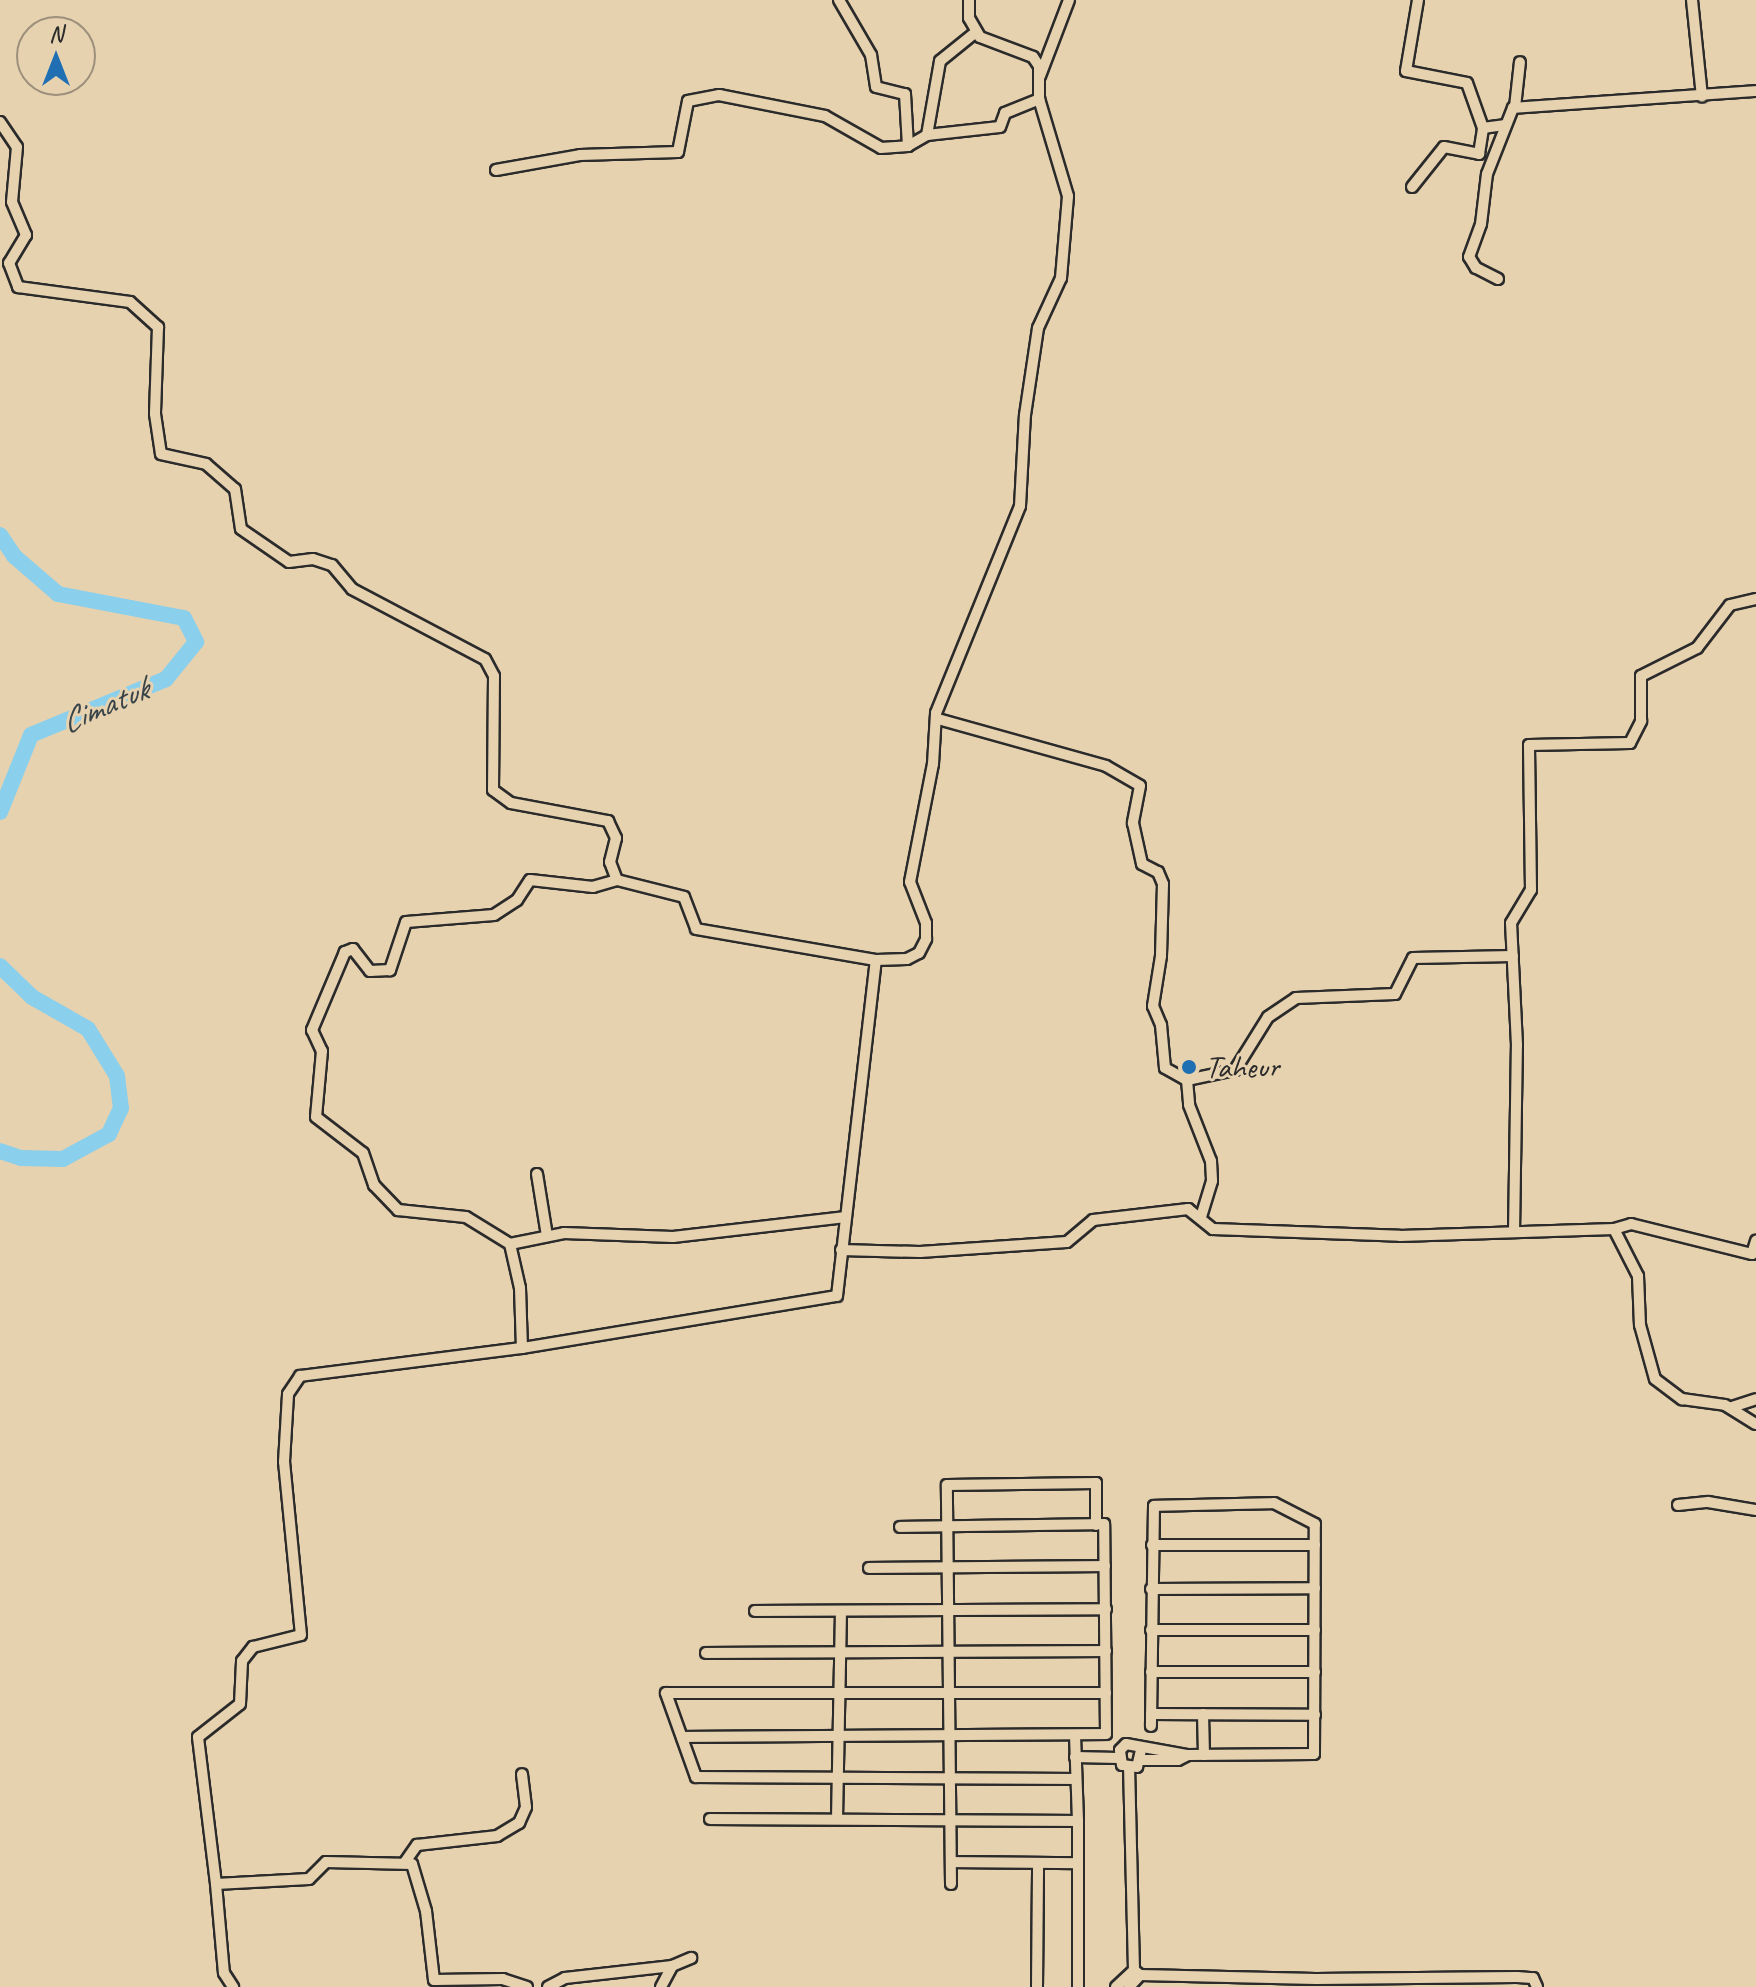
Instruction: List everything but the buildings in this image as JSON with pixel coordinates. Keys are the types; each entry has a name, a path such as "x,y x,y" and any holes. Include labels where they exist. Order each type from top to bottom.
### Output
{"street":[{"path":"839,0 871,55 876,87 905,94 908,146"},
{"path":"969,0 976,32"},
{"path":"1038,81 1069,0"},
{"path":"1412,187 1444,147 1481,153 1483,128 1467,83 1406,71 1418,0"},
{"path":"1692,0 1702,96"},
{"path":"927,135 940,61 976,32"},
{"path":"846,1217 673,1237 547,1236 510,1244 466,1217 398,1210 374,1185 363,1153 316,1117 322,1051 312,1030 345,952 353,949 370,971 390,970 406,922 494,915 517,900 530,880 593,887 617,880 684,897 696,929 876,960 907,959 919,953 926,939 926,923 910,882 938,719 987,578 1020,506 1025,415 1038,328 1061,278 1068,196 1039,99 1035,59 976,32"},
{"path":"1498,279 1476,268 1469,257 1481,224 1487,174 1504,125 1515,107 1520,62"},
{"path":"1515,107 1756,91"},
{"path":"496,170 580,155 678,152 688,101 719,95 825,116 881,148 908,146 927,135 1000,127 1005,113 1039,99"},
{"path":"0,122 17,147 12,202 26,235 9,263 18,287 130,302 158,327 155,414 161,454 206,464 235,489 241,529 289,562 313,559 332,565 352,589 485,659 494,676 493,790 511,803 608,821 616,838 610,862 617,880"},
{"path":"1483,128 1504,125"},
{"path":"1514,1232 1517,1045 1512,918 1531,890 1529,745 1630,743 1641,721 1641,676 1697,648 1730,605 1756,599"},
{"path":"938,719 1106,766 1137,781 1141,793 1133,823 1142,864 1158,872 1163,884 1161,956 1153,1006 1161,1025 1165,1068 1187,1080 1235,1070 1268,1017 1296,998 1395,994 1413,958 1513,956"},
{"path":"233,1987 224,1973 198,1737 240,1704 242,1661 253,1647 266,1640 297,1638 302,1628 284,1462 291,1383 308,1372 522,1348 835,1298 876,960"},
{"path":"1187,1080 1189,1105 1211,1161 1212,1181 1201,1216"},
{"path":"537,1174 547,1236"},
{"path":"841,1250 1028,1246 1067,1242 1093,1220 1188,1209 1201,1216 1213,1229 1400,1236 1614,1229 1640,1225 1752,1254 1756,1241"},
{"path":"1614,1229 1638,1276 1640,1325 1655,1379 1692,1402 1732,1407 1756,1399"},
{"path":"510,1244 520,1288 522,1348"},
{"path":"1732,1407 1756,1424"},
{"path":"951,1884 947,1485 1096,1483 1096,1525"},
{"path":"1678,1505 1708,1502 1756,1510"},
{"path":"1118,1758 1126,1744 1142,1755 1178,1760 1188,1755 1311,1756 1315,1715 1315,1524 1274,1503 1158,1504 1152,1512 1151,1720 1203,1714 1315,1715"},
{"path":"682,1737 1106,1734 1104,1524 900,1527"},
{"path":"1152,1545 1315,1545"},
{"path":"869,1568 1105,1566"},
{"path":"1151,1589 1315,1588"},
{"path":"755,1611 1106,1609"},
{"path":"837,1819 841,1611"},
{"path":"1151,1630 1315,1630"},
{"path":"706,1653 1106,1651"},
{"path":"1151,1672 1315,1672"},
{"path":"1075,1779 950,1781 696,1777 666,1693 1106,1693"},
{"path":"1203,1714 1204,1755"},
{"path":"1075,1736 1078,1987"},
{"path":"1129,1769 1142,1755"},
{"path":"1075,1757 1118,1758 1129,1769 1137,1972 1129,1987"},
{"path":"405,1862 417,1845 497,1836 519,1823 526,1807 522,1774"},
{"path":"710,1819 1078,1821"},
{"path":"216,1884 309,1879 326,1862 405,1862 420,1876 434,1980 503,1979 527,1987"},
{"path":"951,1862 1078,1863"},
{"path":"1037,1987 1038,1863"},
{"path":"548,1987 565,1978 672,1966 691,1958"},
{"path":"661,1987 672,1966"},
{"path":"1116,1987 1137,1972 1316,1983 1517,1977 1533,1978 1537,1987"}],"waterway":[{"name":"Cimatuk","path":"0,535 14,556 58,594 184,618 196,642 166,679 31,735 0,812"},
{"name":"Cimatuk","path":"0,966 32,997 88,1029 117,1076 121,1108 109,1134 63,1159 21,1158 0,1151"}],"place":[{"name":"Taheur","path":"1189,1067"}]}
